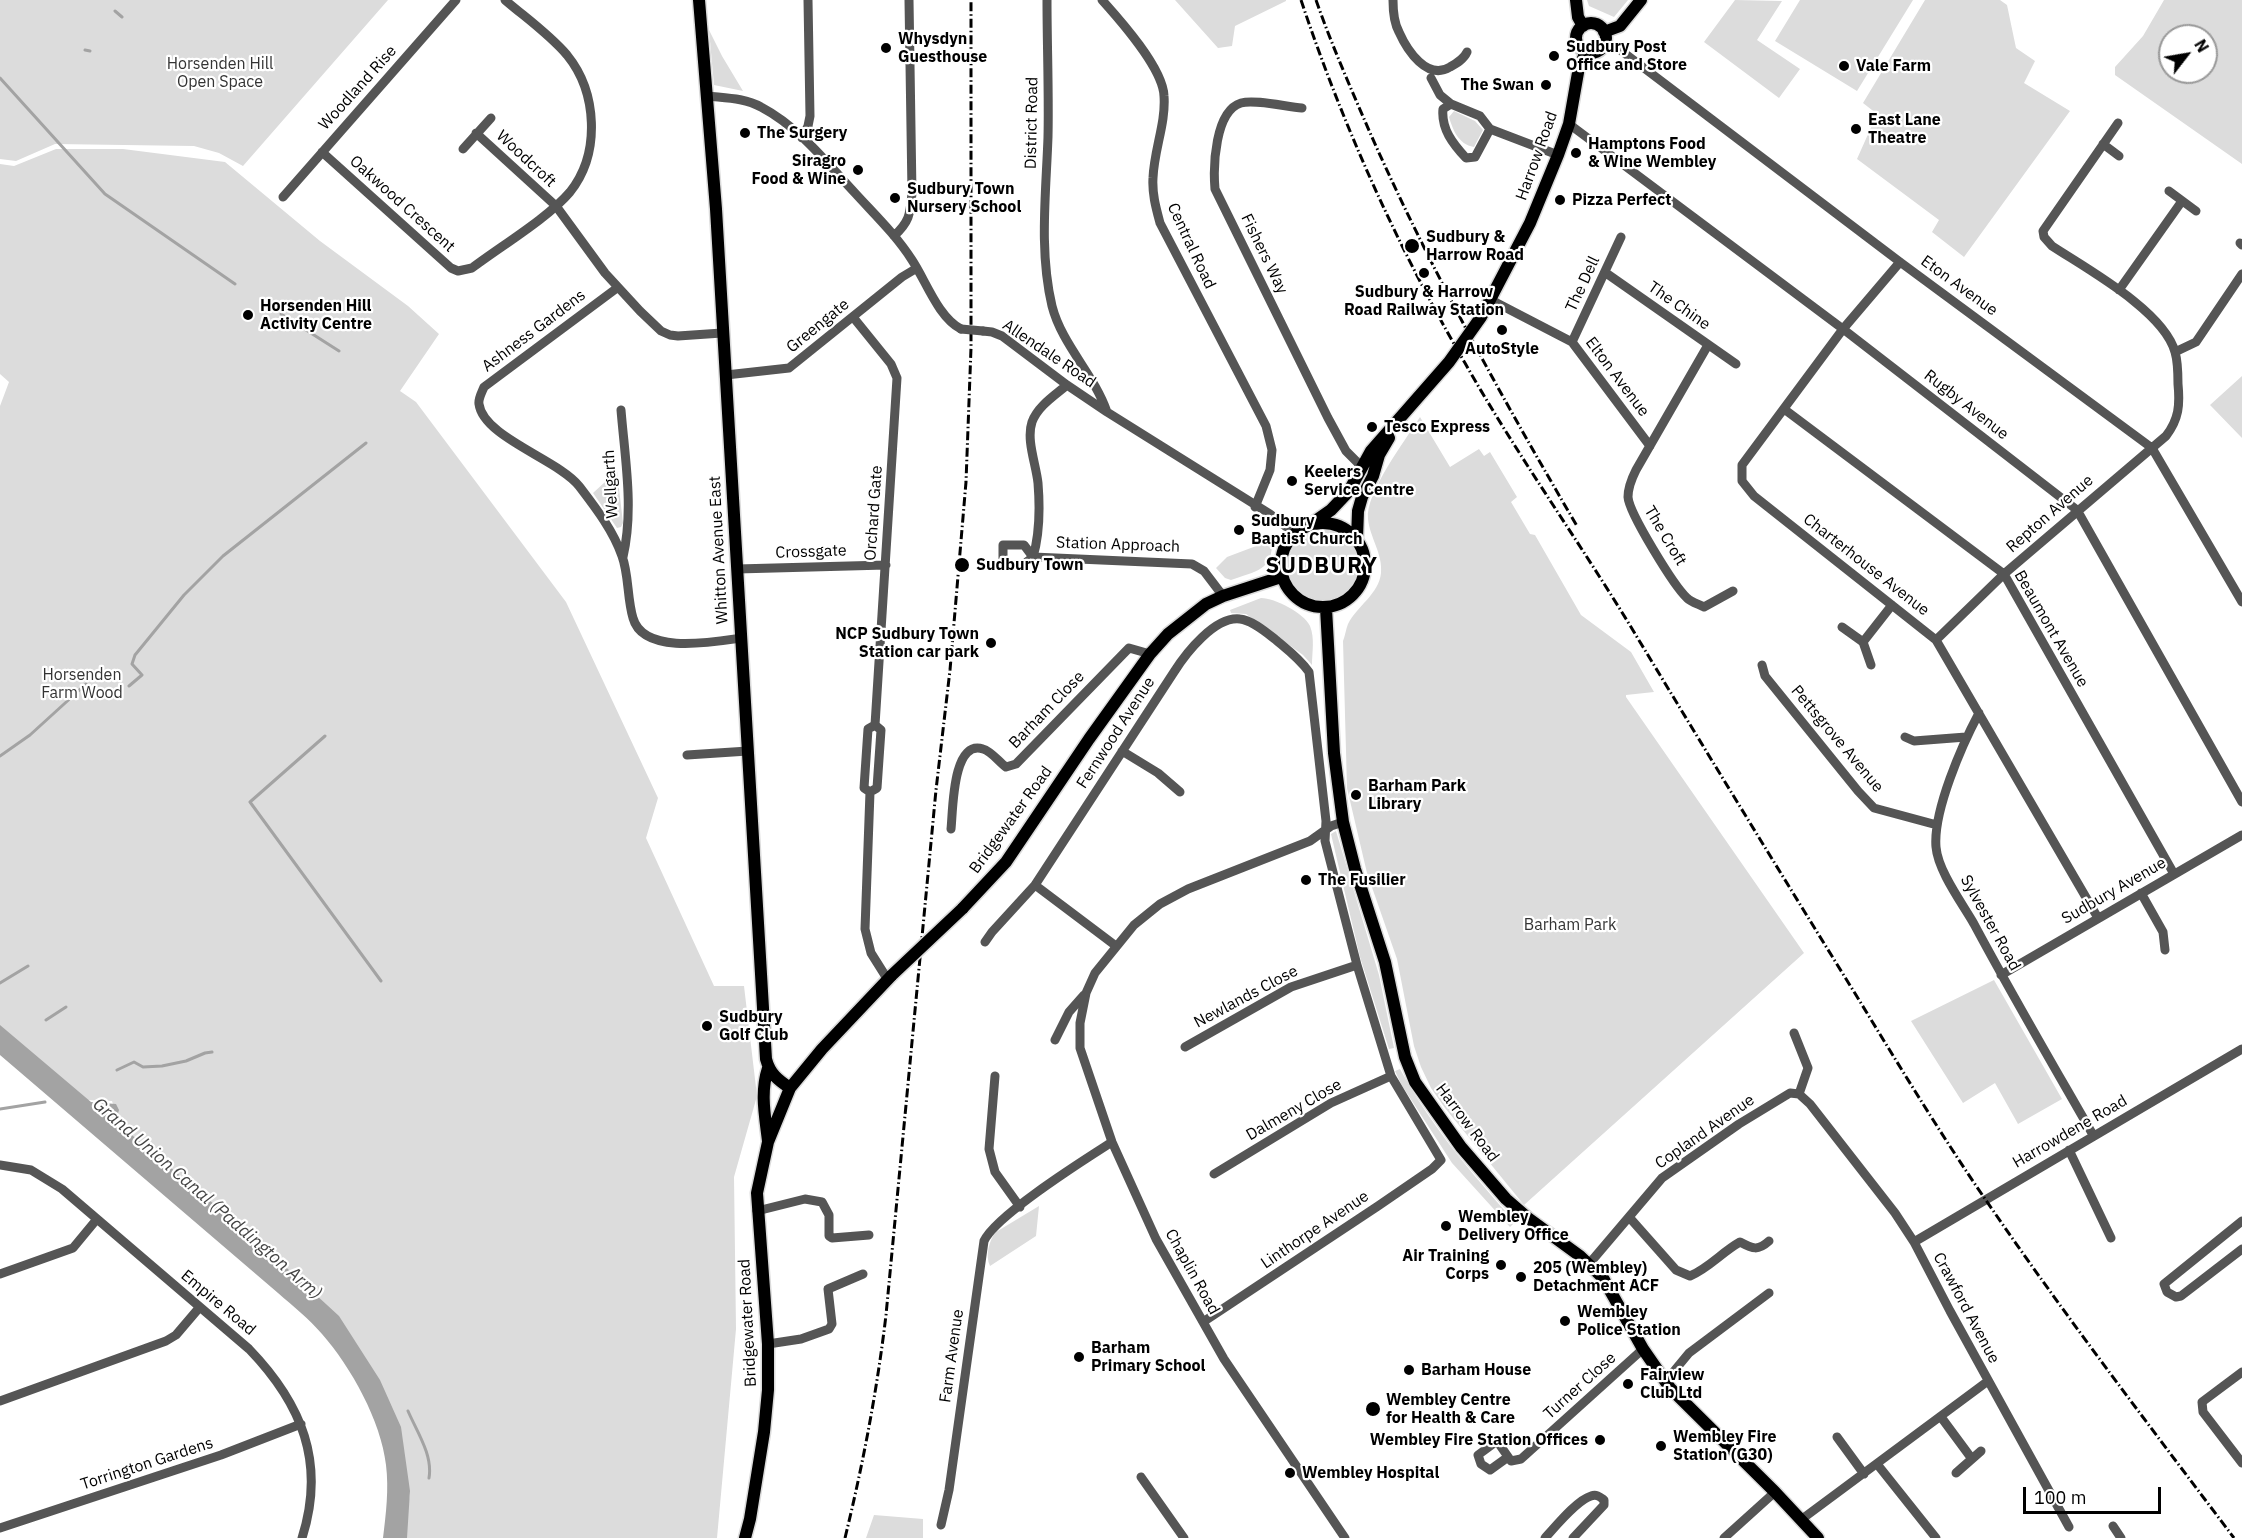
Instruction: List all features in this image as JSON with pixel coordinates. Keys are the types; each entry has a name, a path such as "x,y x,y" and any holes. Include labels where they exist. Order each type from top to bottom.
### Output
{"main road":[{"name":"Whitton Avenue East","path":"699,0 708,96 768,1068"},
{"path":"1576,0 1578,17 1582,26"},
{"path":"1605,38 1596,24 1582,26 1576,40 1580,48 1586,52 1597,52 1605,38 1620,26 1641,0"},
{"name":"Harrow Road","path":"1311,524 1330,510 1348,491 1371,451 1449,362 1491,300 1530,223 1558,156 1569,124 1579,67 1586,52"},
{"name":"Harrow Road","path":"1357,539 1358,511 1362,497 1373,476 1379,455 1403,414"},
{"path":"1311,524 1342,527 1357,539 1365,558 1364,575 1360,587 1348,600 1326,608 1313,606 1295,597 1281,577 1281,560 1286,544 1294,533 1311,524"},
{"name":"Bridgewater Road","path":"745,1538 764,1432 768,1390 768,1344 757,1192 768,1142 790,1088 822,1049 1006,862 1089,739 1150,654 1168,634 1206,604 1281,577"},
{"name":"Harrow Road","path":"1326,608 1334,753 1343,822 1384,962 1405,1058 1415,1082 1461,1147 1506,1199 1589,1264 1603,1278 1642,1348 1665,1382 1802,1519 1818,1538"},
{"path":"768,1068 775,1078 790,1088"},
{"name":"Bridgewater Road","path":"768,1068 763,1095 768,1142"}],"street":[{"name":"Woodland Rise","path":"283,197 456,0"},
{"name":"Oakwood Crescent","path":"322,152 451,268 458,271 472,267 556,206 571,190 587,155 591,138 590,104 578,71 566,55 516,4 505,0"},
{"path":"802,138 810,116 808,0"},
{"path":"894,236 906,225 910,214 912,193 909,0"},
{"name":"District Road","path":"1047,0 1048,134 1044,251 1046,277 1053,309 1065,335 1101,396 1107,412"},
{"name":"Central Road","path":"1102,0 1132,34 1159,78 1164,92 1163,115 1153,177 1154,200 1160,223 1266,426 1272,450 1270,470 1255,507"},
{"path":"1393,0 1398,31 1415,64 1430,70 1443,71 1461,60 1467,52"},
{"name":"Eton Avenue","path":"1605,38 1900,262 2152,448 2242,602"},
{"path":"1431,78 1440,95 1451,104 1480,116 1490,129 1558,156"},
{"name":"Allendale Road","path":"708,96 744,100 761,107 784,122 802,138 894,236 917,268 949,322 961,329 992,332 1002,336 1066,385 1255,507 1270,514 1294,533"},
{"name":"Fishers Way","path":"1302,108 1248,102 1232,109 1222,121 1216,155 1215,189 1328,418 1346,451 1362,467"},
{"path":"1451,104 1443,109 1442,118 1452,142 1466,158 1475,157 1490,129"},
{"name":"Woodcroft","path":"463,148 490,118"},
{"path":"2118,123 2043,231 2044,237 2052,246 2119,290 2153,317 2168,336 2175,352 2196,342 2242,274"},
{"name":"Rugby Avenue","path":"1569,124 1843,329 2077,510 2242,802"},
{"name":"Woodcroft","path":"476,133 556,206"},
{"path":"2103,144 2119,156"},
{"path":"2169,191 2196,211"},
{"path":"2119,290 2182,201"},
{"path":"556,206 617,288 661,331 670,335 722,333"},
{"name":"The Dell","path":"1572,342 1621,237"},
{"name":"Charterhouse Avenue","path":"1900,262 1843,329 1742,465 1742,481 1754,496 1936,640 2098,918"},
{"name":"Greengate","path":"726,375 789,368 917,268"},
{"name":"The Chine","path":"1606,273 1736,364"},
{"name":"Ashness Gardens","path":"617,288 484,387 478,402 483,417 499,431 573,479 599,513 622,557 633,620 644,634 656,641 675,643 741,638"},
{"name":"Elton Avenue","path":"1491,300 1572,342 1650,446"},
{"name":"Orchard Gate","path":"853,317 891,364 897,378 875,725 868,729 864,788 870,792 865,929 871,953 890,978"},
{"name":"The Croft","path":"1708,345 1650,446 1630,484 1628,497 1632,511 1660,560 1688,599 1704,607 1733,591"},
{"name":"Repton Avenue","path":"1936,640 2004,574 2166,436 2175,424 2179,410 2175,352"},
{"name":"Station Approach","path":"1066,385 1040,408 1030,430 1039,499 1038,539 1033,557 1192,564 1204,571 1223,596"},
{"name":"Beaumont Avenue","path":"1784,409 2004,574 2174,874"},
{"name":"Wellgarth","path":"621,410 629,513 628,534 622,557"},
{"name":"Crossgate","path":"737,569 886,565"},
{"path":"1863,642 1892,605"},
{"name":"Fernwood Avenue","path":"985,942 1035,885 1186,654 1207,632 1230,620 1240,618 1249,621 1302,661 1309,672 1326,821 1325,830"},
{"path":"1842,627 1863,642 1871,665"},
{"name":"Barham Close","path":"951,829 956,772 968,752 979,748 984,749 1006,767 1016,764 1129,648 1150,654"},
{"name":"Pettsgrove Avenue","path":"1762,665 1765,676 1874,808 1937,825"},
{"name":"Sylvester Road","path":"1979,713 1966,737 1941,803 1936,846 1940,861 2001,975 2093,1135"},
{"path":"1905,737 1914,741 1966,737"},
{"path":"687,755 748,750"},
{"path":"1122,751 1158,773 1180,792"},
{"name":"Chaplin Road","path":"1343,822 1325,830 1310,841 1236,868 1160,904 1134,925 1095,973 1086,993 1080,1023 1080,1048 1112,1142 1156,1239 1240,1384 1345,1538"},
{"path":"1325,830 1325,841 1357,965 1391,1076"},
{"name":"Sudbury Avenue","path":"2001,975 2242,835"},
{"path":"1035,885 1116,946"},
{"path":"2141,893 2163,932 2165,950"},
{"name":"Newlands Close","path":"1185,1047 1291,987 1357,965"},
{"name":"Chaplin Road","path":"1055,1040 1069,1012 1086,993"},
{"path":"1794,1033 1808,1068 1799,1094"},
{"name":"Harrowdene Road","path":"1914,1242 2093,1135 2241,1053"},
{"path":"995,1076 988,1149 995,1172 1020,1207"},
{"name":"Linthorpe Avenue","path":"1203,1322 1378,1206 1442,1160 1391,1076"},
{"name":"Dalmeny Close","path":"1214,1174 1330,1103 1391,1076"},
{"name":"Copland Avenue","path":"1589,1264 1662,1178 1790,1093 1799,1094"},
{"name":"Crawford Avenue","path":"1799,1094 1895,1213 1914,1242 1988,1381 1802,1519"},
{"name":"Farm Avenue","path":"941,1525 949,1490 984,1241 988,1233 1020,1207 1112,1142"},
{"path":"2069,1150 2111,1238"},
{"name":"Empire Road","path":"0,1165 20,1167 41,1174 62,1189 263,1363 288,1397 302,1424 313,1484 312,1502 302,1538"},
{"path":"757,1211 805,1199 822,1202 829,1215 832,1238 869,1235"},
{"path":"1629,1217 1676,1269 1690,1276 1703,1270 1729,1248 1740,1242 1753,1249 1761,1248 1769,1241"},
{"path":"0,1274 73,1248 97,1219"},
{"path":"2242,1221 2164,1284 2167,1292 2176,1297 2181,1296 2242,1249"},
{"path":"768,1344 801,1339 830,1329 832,1324 828,1289 864,1274"},
{"path":"1665,1382 1689,1353 1769,1293"},
{"path":"0,1401 166,1341 176,1335 200,1308"},
{"name":"Turner Close","path":"1508,1457 1511,1461 1521,1459 1642,1348"},
{"path":"2242,1372 2202,1402 2203,1412 2242,1463"},
{"path":"1988,1381 2069,1527"},
{"path":"1941,1417 1972,1459"},
{"name":"Torrington Gardens","path":"0,1528 221,1455 302,1424"},
{"path":"1837,1437 1864,1474"},
{"path":"1956,1473 1981,1451"},
{"path":"1877,1464 1936,1538"},
{"path":"1141,1477 1182,1537"},
{"path":"1724,1538 1775,1492"},
{"path":"1545,1538 1585,1499 1593,1495 1599,1496 1604,1500 1604,1505 1573,1538"},
{"path":"2114,1526 2121,1538"}],"green space":[{"name":"Horsenden Hill Open Space","path":"0,0 388,0 243,166 219,153 194,146 55,144 16,161 0,159"},
{"path":"1175,0 1286,1 1235,26 1232,46 1218,48"},
{"path":"1587,0 1628,0 1614,17 1589,6"},
{"path":"1735,0 1782,1 1757,40 1800,69 1779,98 1704,42"},
{"name":"Vale Farm","path":"1800,0 1913,0 1857,91 1775,41"},
{"path":"1925,0 2000,0 2007,5 2016,48 2035,61 2024,83 2070,111 1964,257 1932,232 1939,220 1857,159 1877,114 1863,103"},
{"path":"2164,0 2242,0 2242,164 2115,75 2115,67 2143,36"},
{"path":"709,30 722,56 743,91 714,85"},
{"path":"1454,111 1475,121 1483,130 1474,147 1460,140 1454,131 1449,117"},
{"name":"Horsenden Farm Wood","path":"56,149 123,149 225,162 320,241 408,306 439,334 400,391 416,402 566,602 658,798 646,838 714,986 744,986 757,1096 734,1177 736,1329 717,1538 402,1538 410,1494 392,1409 355,1342 122,1133 112,1101 85,1100 0,1026 0,406 9,382 0,374 0,164 14,166"},
{"path":"2242,376 2242,438 2210,405"},
{"name":"Barham Park","path":"1420,417 1450,467 1479,449 1484,456 1490,452 1517,497 1511,502 1530,534 1535,535 1581,615 1631,652 1654,692 1626,695 1626,697 1804,953 1524,1205 1445,1108 1431,1088 1421,1067 1414,1046 1397,959 1367,873 1347,788 1343,641 1348,624 1372,594 1381,573 1380,559 1369,526 1369,508 1387,467"},
{"path":"617,471 623,523 617,528 593,493"},
{"path":"1324,530 1344,536 1354,546 1360,566 1354,586 1344,596 1324,602 1304,596 1294,586 1288,566 1294,546 1304,536"},
{"path":"1272,540 1270,558 1255,572 1231,580 1225,578 1216,568 1227,557"},
{"path":"1261,598 1288,607 1307,621 1312,635 1312,665 1303,655 1246,614 1231,613 1230,610"},
{"path":"1336,831 1379,975 1394,1048 1389,1049 1360,957 1331,834"},
{"path":"1994,980 2062,1099 2018,1124 1995,1083 1963,1103 1911,1021"},
{"path":"1400,1069 1425,1110 1453,1149 1515,1222 1510,1227 1452,1163 1401,1084 1395,1071"},
{"path":"1039,1206 1036,1236 990,1266 988,1248 996,1232"},
{"path":"874,1515 923,1519 923,1538 866,1538"}],"water":[{"name":"Grand Union Canal (Paddington Arm)","path":"0,1025 91,1102 116,1104 119,1110 116,1120 120,1125 253,1237 339,1316 380,1380 401,1427 410,1491 407,1538 383,1538 387,1483 383,1448 363,1395 333,1347 295,1308 0,1055"}],"waterway":[{"path":"115,11 122,17"},
{"path":"85,50 90,51"},
{"path":"0,78 105,194 235,284"},
{"path":"281,314 339,351"},
{"path":"129,686 142,675 132,664 135,655 184,595 223,556 366,443"},
{"path":"0,756 30,735 86,684"},
{"path":"325,736 250,802 381,981"},
{"path":"0,983 28,966"},
{"path":"46,1020 66,1007"},
{"path":"117,1070 134,1062 143,1067 162,1066 212,1052"},
{"path":"0,1109 45,1102"},
{"path":"408,1411 429,1461 429,1478"}],"railway":[{"path":"845,1538 869,1427 886,1315 936,790 950,670 966,482 971,348 971,0"},
{"path":"1301,0 1335,94 1374,186 1440,320 1485,397 1613,598 1957,1157 2111,1375 2234,1538"},
{"path":"1316,0 1371,135 1418,235 1495,382 1577,526"}],"place":[{"name":"Whysdyn Guesthouse","path":"886,48"},
{"name":"Sudbury Post Office and Store","path":"1554,56"},
{"name":"Vale Farm","path":"1844,66"},
{"name":"The Swan","path":"1546,85"},
{"name":"East Lane Theatre","path":"1856,129"},
{"name":"The Surgery","path":"745,133"},
{"name":"Hamptons Food & Wine Wembley","path":"1576,153"},
{"name":"Siragro Food & Wine","path":"858,170"},
{"name":"Sudbury Town Nursery School","path":"895,198"},
{"name":"Pizza Perfect","path":"1560,200"},
{"name":"Sudbury & Harrow Road","path":"1412,246"},
{"name":"Sudbury & Harrow Road Railway Station","path":"1424,273"},
{"name":"Horsenden Hill Activity Centre","path":"248,315"},
{"name":"AutoStyle","path":"1502,330"},
{"name":"Tesco Express","path":"1372,427"},
{"name":"Keelers Service Centre","path":"1292,481"},
{"name":"Sudbury Baptist Church","path":"1239,530"},
{"name":"Sudbury Town","path":"962,565"},
{"name":"NCP Sudbury Town Station car park","path":"991,643"},
{"name":"Barham Park Library","path":"1356,795"},
{"name":"The Fusilier","path":"1306,880"},
{"name":"Sudbury Golf Club","path":"707,1026"},
{"name":"Wembley Delivery Office","path":"1446,1226"},
{"name":"Air Training Corps","path":"1501,1265"},
{"name":"205 (Wembley) Detachment ACF","path":"1521,1277"},
{"name":"Wembley Police Station","path":"1565,1321"},
{"name":"Barham Primary School","path":"1079,1357"},
{"name":"Barham House","path":"1409,1370"},
{"name":"Fairview Club Ltd","path":"1628,1384"},
{"name":"Wembley Centre for Health & Care","path":"1373,1409"},
{"name":"Wembley Fire Station Offices","path":"1600,1440"},
{"name":"Wembley Fire Station (G30)","path":"1661,1446"},
{"name":"Wembley Hospital","path":"1290,1473"}],"district":[{"name":"SUDBURY","path":"1322,567"}]}
